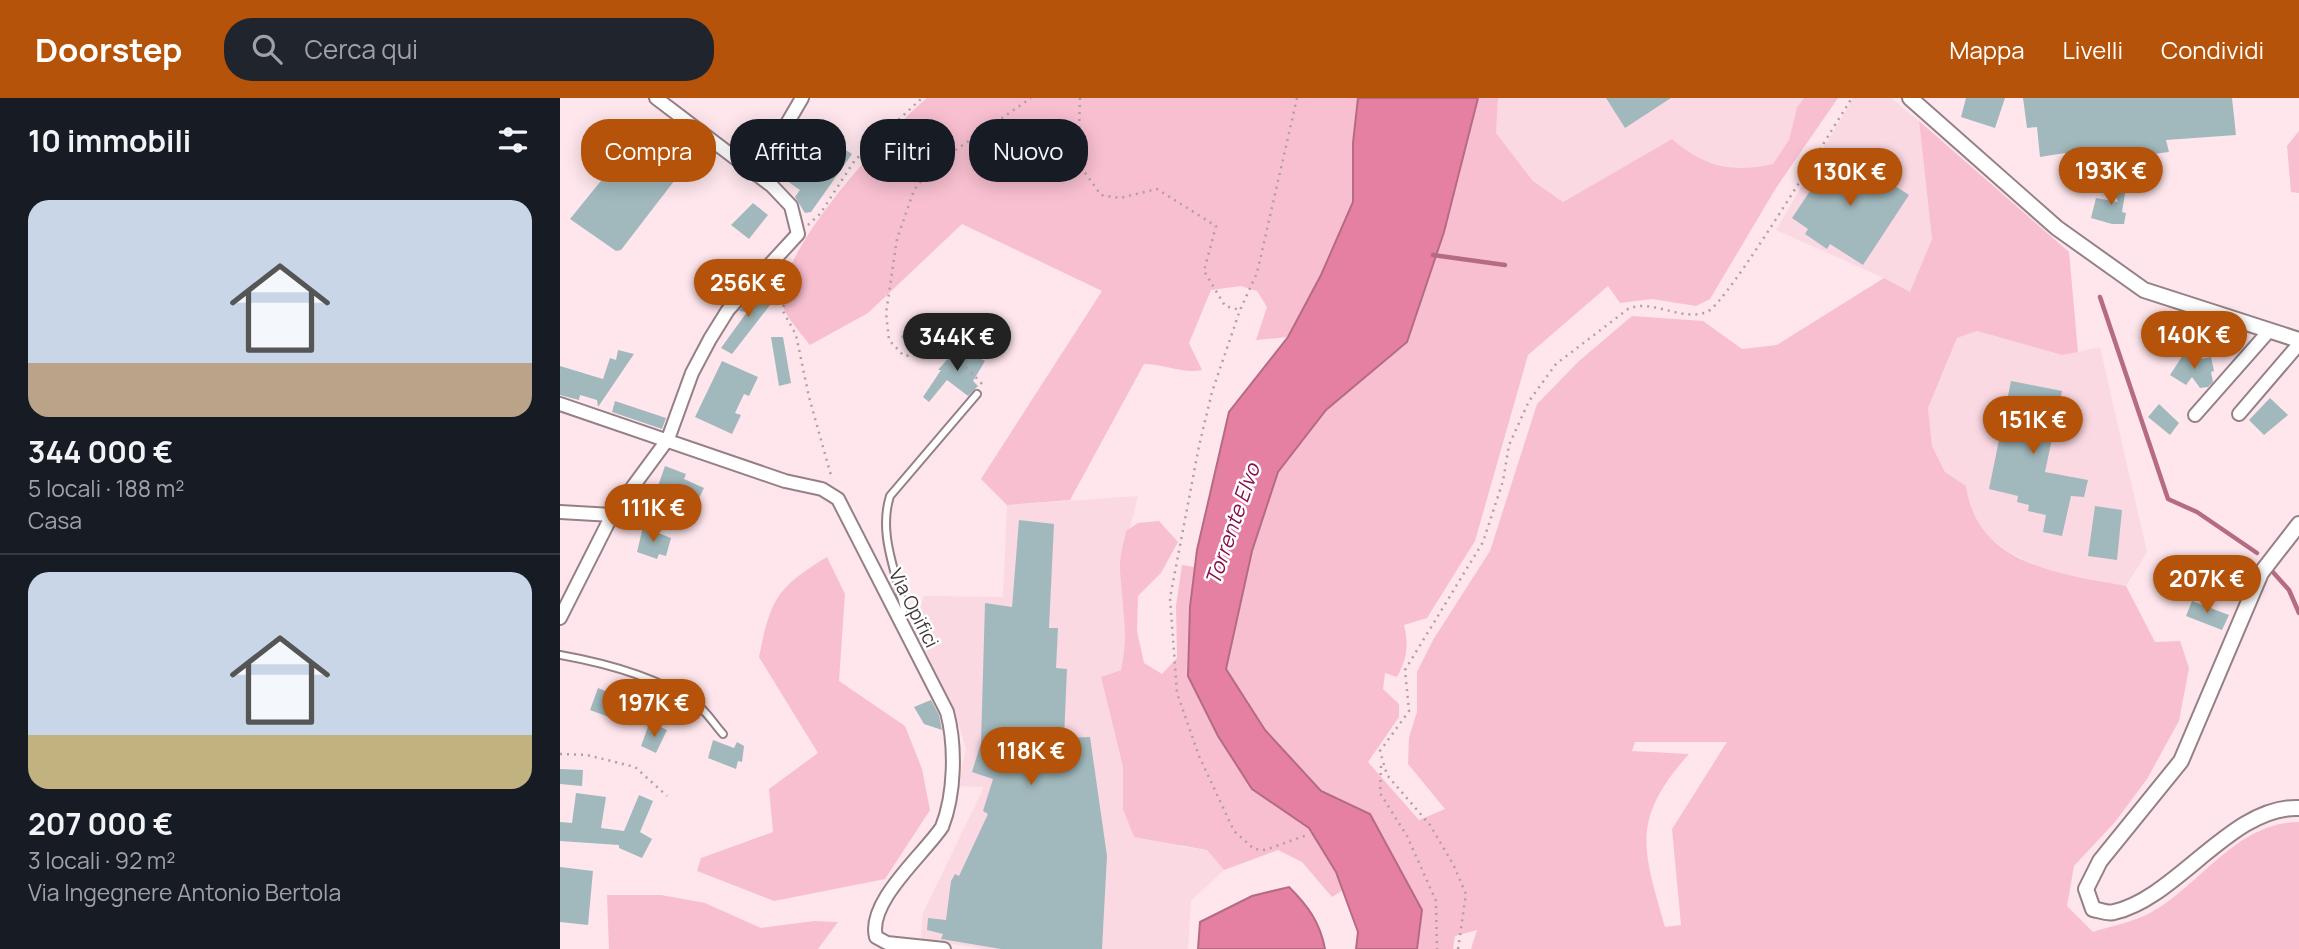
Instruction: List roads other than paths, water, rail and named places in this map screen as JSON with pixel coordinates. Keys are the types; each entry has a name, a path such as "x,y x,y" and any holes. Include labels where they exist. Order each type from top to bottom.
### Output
{"street":[{"path":"656,98 730,154"},
{"path":"790,119 802,98"},
{"path":"1910,98 2057,228 2144,290 2299,342 2239,414"},
{"path":"560,618 612,515 668,439 692,373 710,339 728,310 798,234 791,206 765,182"},
{"path":"2195,415 2269,331"},
{"path":"560,404 668,439"},
{"name":"Via Opifici","path":"668,439 785,481 822,489 838,499 947,712 953,735 947,814 942,827 882,903 874,927 876,937 887,943 944,949"},
{"path":"560,512 612,515"},
{"path":"2299,524 2260,573 2181,761 2100,861 2086,889 2093,909 2112,913 2156,892 2250,821 2290,807 2299,808"}],"lane":[{"path":"898,620 904,609 886,536 884,514 890,496 977,394"},
{"path":"560,655 649,680 696,703 723,734"}],"water":[{"name":"Torrente Elvo","path":"1358,98 1478,98 1444,232 1407,342 1326,410 1278,472 1252,551 1226,669 1265,730 1321,791 1370,814 1422,910 1417,949 1356,949 1358,932 1336,872 1309,828 1252,789 1218,736 1188,676 1190,607 1197,550 1229,412 1288,337 1321,275 1353,202 1353,143"},
{"path":"1289,887 1312,915 1325,949 1198,949 1200,922 1252,896"}],"waterway":[{"path":"1433,255 1505,265"},
{"path":"2100,297 2168,499 2197,512 2257,553"},
{"path":"2271,570 2289,590 2299,613"}]}
